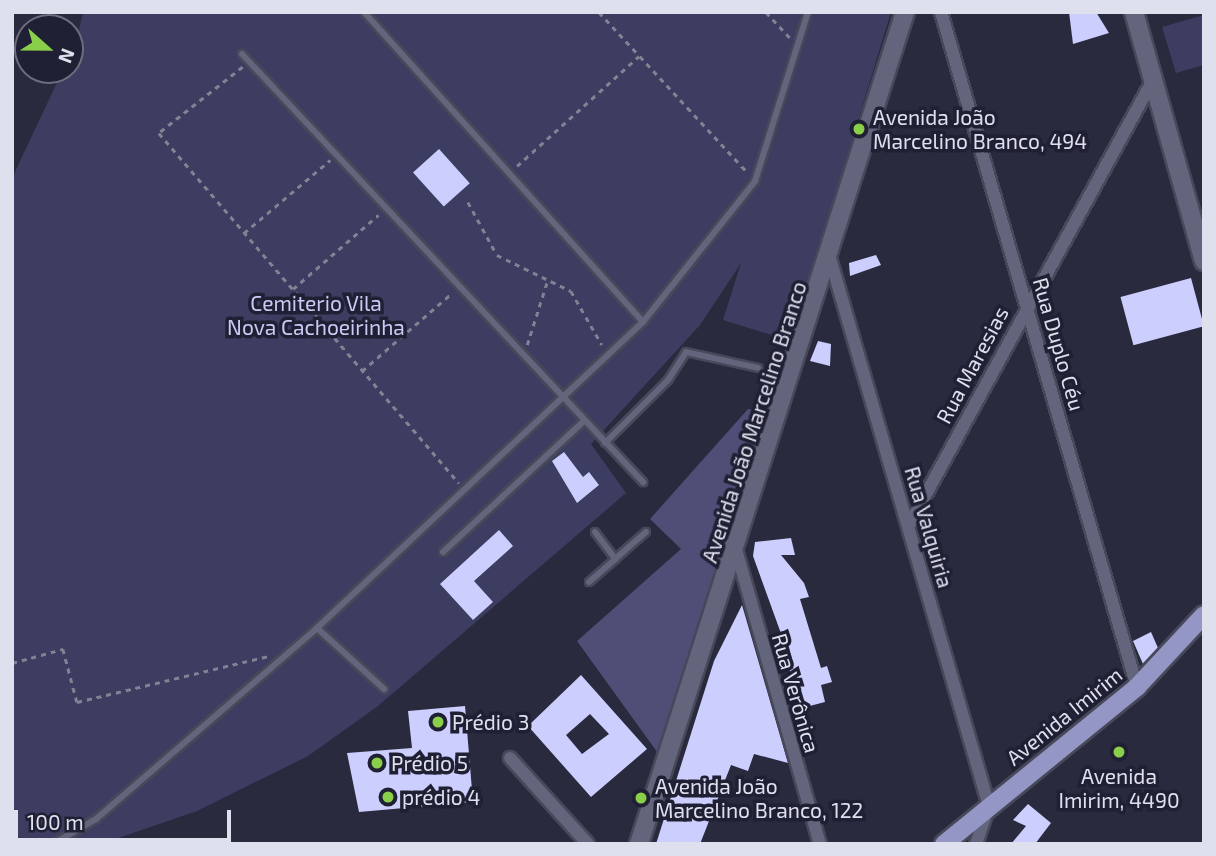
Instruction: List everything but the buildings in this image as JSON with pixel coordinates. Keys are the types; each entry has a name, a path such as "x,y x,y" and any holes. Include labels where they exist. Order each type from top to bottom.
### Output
{"main road":[{"name":"Avenida Imirim","path":"945,843 1137,687 1202,621"}],"street":[{"name":"Avenida João Marcelino Branco","path":"639,844 737,553 905,12"},
{"name":"Rua Duplo Céu","path":"941,12 1137,687"},
{"path":"1134,12 1204,261"},
{"name":"Rua Maresias","path":"908,525 1027,303 1154,79"},
{"name":"Rua Valquiria","path":"830,258 989,806"},
{"name":"Rua Verônica","path":"737,553 820,844"},
{"path":"510,758 588,844"},
{"path":"976,844 989,806"}],"lane":[{"path":"364,12 507,175 643,322"},
{"path":"53,844 96,819 317,628 643,322 755,181 799,49 808,12"},
{"path":"243,54 522,356 643,482"},
{"path":"605,443 668,380 686,352 758,368"},
{"path":"443,552 584,421"},
{"path":"595,531 615,559"},
{"path":"589,582 646,532"},
{"path":"317,628 384,689"}],"path":[{"path":"599,12 755,181"},
{"path":"766,12 799,49"},
{"path":"507,175 639,55"},
{"path":"250,61 159,133 465,491"},
{"path":"244,233 336,155"},
{"path":"468,202 497,255 580,300 607,357"},
{"path":"293,290 386,208"},
{"path":"522,356 547,282"},
{"path":"362,371 458,287"},
{"path":"12,663 63,649 77,702 288,651"}],"green space":[{"name":"Cemiterio Vila Nova Cachoeirinha","path":"891,12 791,341 723,320 741,263 700,325 591,444 626,493 378,706 308,756 197,811 101,844 12,844 12,178 56,84 84,84 83,14"},
{"path":"1204,15 1204,65 1176,73 1162,27"}],"shaded area":[{"path":"748,409 774,411 660,756 577,641 681,549 650,519"}],"place":[{"name":"Avenida João Marcelino Branco, 494","path":"859,129"},
{"name":"Prédio 3","path":"438,722"},
{"name":"Avenida Imirim, 4490","path":"1119,752"},
{"name":"Prédio 5","path":"377,763"},
{"name":"prédio 4","path":"388,797"},
{"name":"Avenida João Marcelino Branco, 122","path":"641,798"}]}
